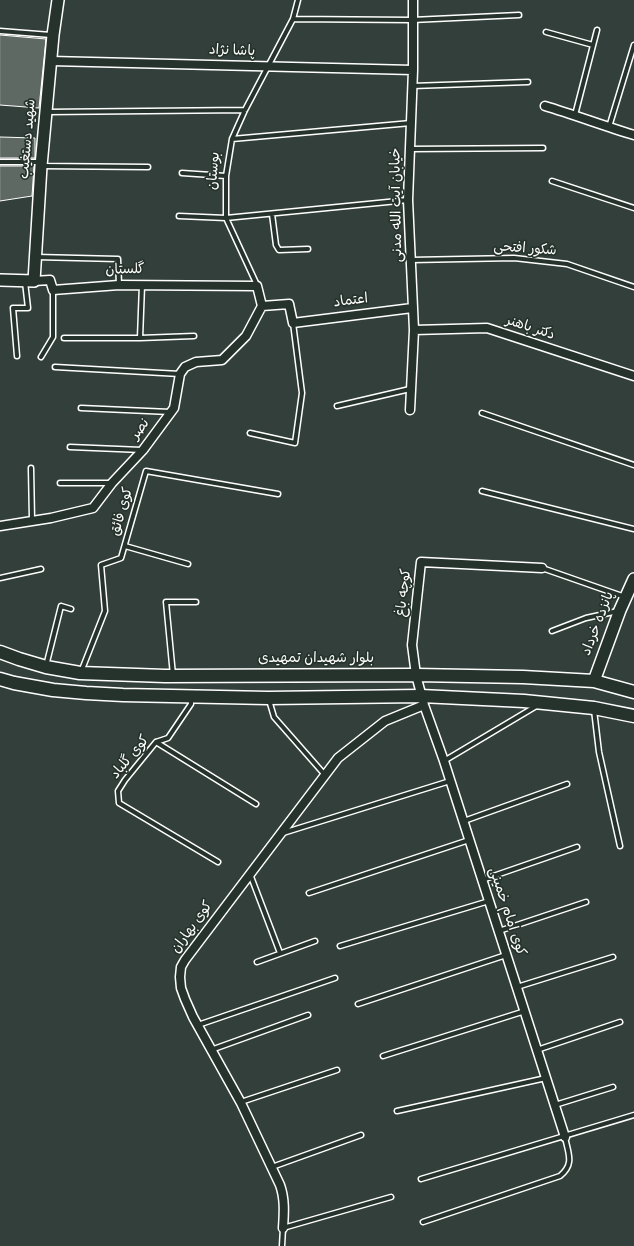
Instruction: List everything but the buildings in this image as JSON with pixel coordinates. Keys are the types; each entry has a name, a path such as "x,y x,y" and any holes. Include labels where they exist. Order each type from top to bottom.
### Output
{"main road":[{"name":"بلوار شهیدان تمهیدی","path":"0,652 46,667 80,673 173,676 416,675 523,677 594,681 634,692"},
{"path":"0,679 53,690 86,693 542,703 594,708 634,716"}],"street":[{"name":"شهید دستغیب","path":"29,280 36,257 41,164 53,35 58,0"},
{"name":"خیابان آیت الله مدنی","path":"410,410 414,330 412,308 412,260 408,200 413,70 413,0"},
{"name":"پاشا نژاد","path":"51,61 147,62 269,67 413,70"},
{"path":"545,106 634,135"},
{"path":"0,280 50,280 53,290"},
{"name":"گلستان","path":"53,290 119,285 257,286"},
{"name":"بوستان","path":"257,286 262,306"},
{"path":"180,374 185,367 196,362 222,360 246,336 262,306 289,304 293,323"},
{"name":"اعتماد","path":"293,323 412,308"},
{"name":"دکتر باهنر","path":"414,330 487,328 634,376"},
{"name":"نصر","path":"0,526 51,518 93,508 112,483 142,450 174,408 180,374"},
{"name":"کوچه باغ","path":"416,675 412,644 421,562 542,568"},
{"name":"پانزده خرداد","path":"594,681 620,610 634,580"},
{"name":"کوی امام خمینی","path":"416,675 565,1136"},
{"name":"کوی بهاران","path":"283,1228 283,1194 272,1167 241,1103 197,1025 185,999 181,988 181,967 279,834 338,758 385,721 423,700"}],"lane":[{"name":"بوستان","path":"257,286 226,218 226,176 232,139 245,110 293,19 298,0"},
{"path":"293,19 412,20 519,15"},
{"path":"575,115 597,30"},
{"path":"0,31 53,35"},
{"path":"546,32 593,45"},
{"path":"609,128 634,45"},
{"path":"412,86 528,82"},
{"path":"46,112 245,110"},
{"path":"232,139 411,123"},
{"path":"410,149 543,148"},
{"path":"0,162 148,167"},
{"path":"182,173 226,176"},
{"path":"552,181 634,208"},
{"path":"179,216 226,218 408,200"},
{"path":"272,214 276,246 279,250 308,248"},
{"path":"36,257 118,260 119,285"},
{"name":"شکور افتحی","path":"412,260 514,258 567,264 634,287"},
{"path":"18,356 13,308 28,308 29,280"},
{"path":"140,338 142,285"},
{"path":"41,357 53,337 53,290"},
{"path":"250,433 295,443 302,393 293,323"},
{"path":"64,338 194,336"},
{"path":"55,367 180,374"},
{"path":"337,406 410,389"},
{"path":"80,408 171,412"},
{"path":"482,413 634,465"},
{"path":"70,446 142,450"},
{"path":"31,468 32,520"},
{"name":"کوی فائق","path":"80,673 105,611 101,565 121,558 146,472 278,494"},
{"path":"60,483 112,483"},
{"path":"482,491 634,529"},
{"path":"124,546 188,564"},
{"path":"542,568 626,597"},
{"path":"0,578 41,569"},
{"path":"173,676 166,602 196,602"},
{"path":"46,667 61,606 71,609"},
{"path":"552,631 586,618 620,610"},
{"name":"کوی گلباد","path":"191,696 191,704 168,738 156,742 125,780 118,791 118,803 218,862"},
{"path":"268,698 274,717 325,775"},
{"path":"444,761 542,703"},
{"path":"594,708 599,752 620,846"},
{"path":"156,742 256,804"},
{"path":"279,834 450,781"},
{"path":"463,821 567,784"},
{"path":"309,893 470,840"},
{"path":"482,880 577,847"},
{"path":"250,874 280,953"},
{"path":"340,946 489,900"},
{"path":"499,931 586,902"},
{"path":"257,962 315,941"},
{"path":"358,1004 507,955"},
{"path":"517,987 613,957"},
{"path":"197,1025 335,978"},
{"path":"383,1056 525,1011"},
{"path":"211,1050 308,1015"},
{"path":"537,1050 620,1022"},
{"path":"241,1103 336,1070"},
{"path":"397,1111 546,1078"},
{"path":"555,1105 614,1087"},
{"path":"421,1179 634,1115"},
{"path":"272,1167 360,1135"},
{"path":"423,1222 560,1176 568,1168 570,1163 565,1136"},
{"path":"282,1246 283,1228 391,1197"}]}
